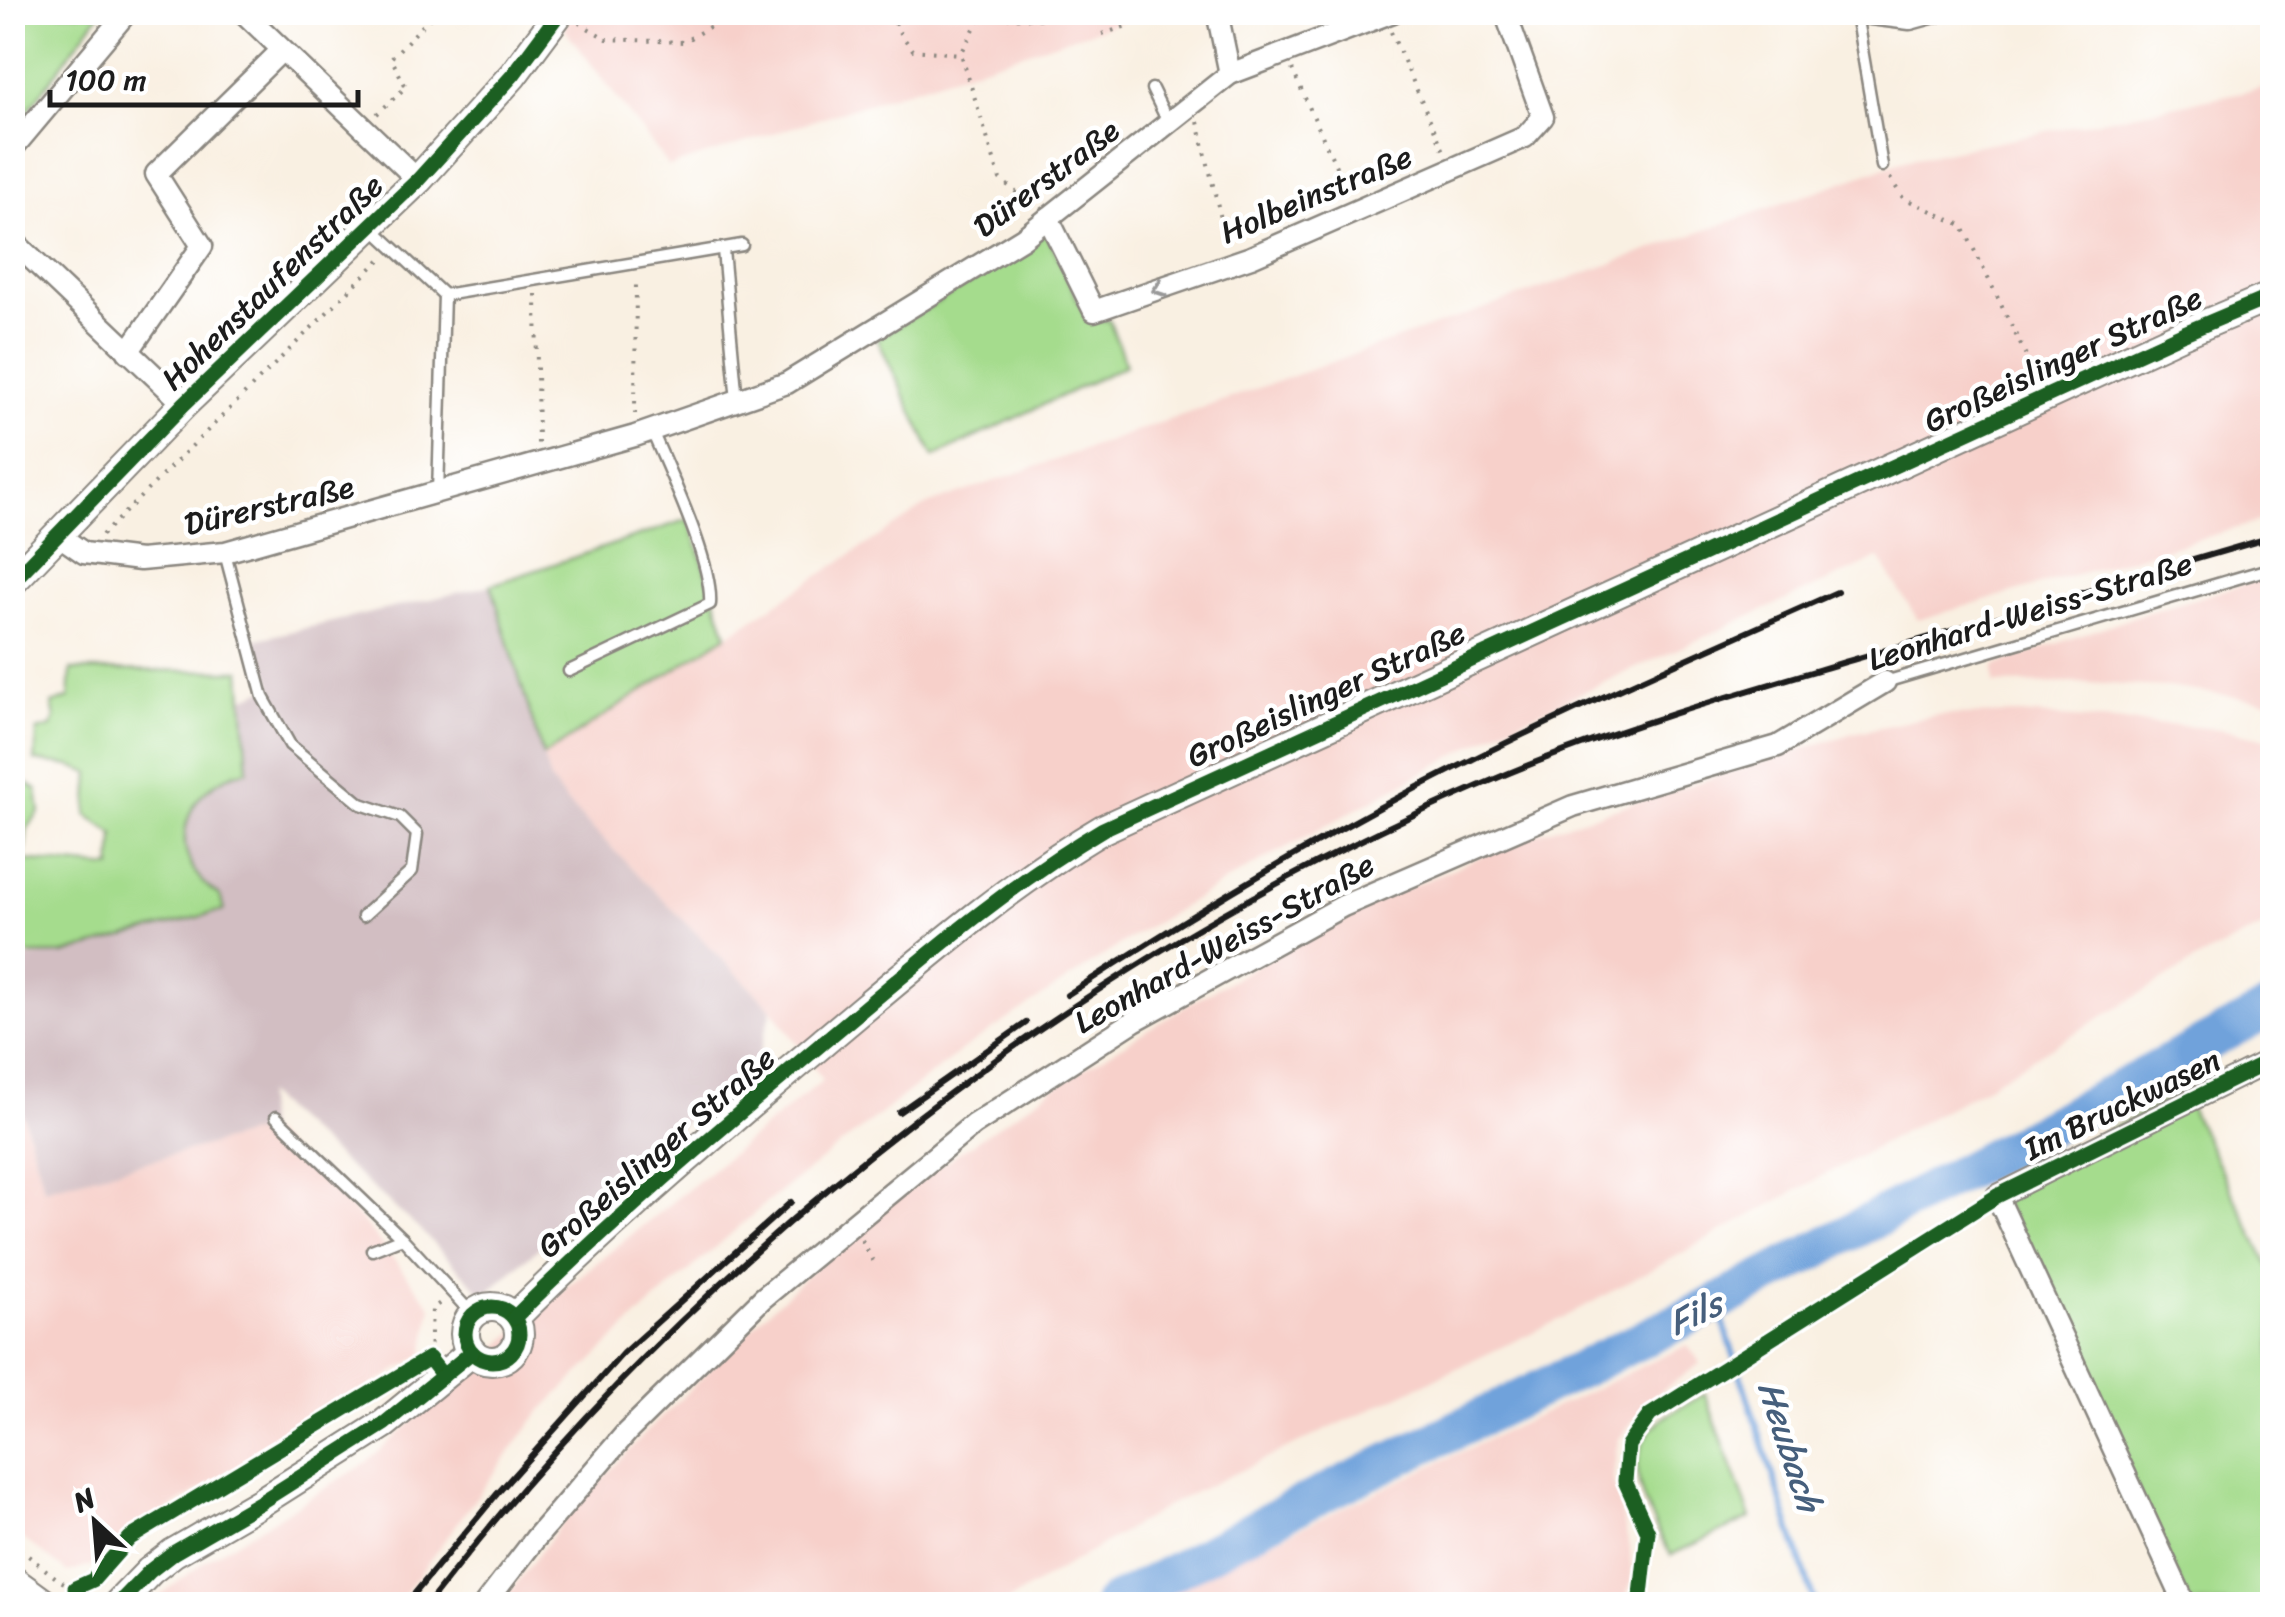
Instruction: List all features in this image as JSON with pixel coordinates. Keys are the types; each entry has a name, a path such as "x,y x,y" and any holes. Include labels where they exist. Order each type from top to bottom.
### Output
{"main road":[{"name":"Hohenstaufenstraße","path":"12,582 184,404 418,180 568,17"},
{"name":"Großeislinger Straße","path":"514,1318 667,1172 952,934 1064,852 1150,804 2272,296"},
{"path":"490,1307 507,1311 514,1318 519,1333 509,1354 486,1360 472,1352 465,1337 473,1315 490,1307"},
{"path":"118,1604 172,1552 261,1502 384,1424 472,1352"},
{"path":"12,1580 46,1604"}],"street":[{"path":"12,149 126,12"},
{"path":"243,12 418,180"},
{"path":"1217,12 1230,74"},
{"name":"Holbeinstraße","path":"1048,218 1094,311 1241,260 1525,137 1544,117 1505,12"},
{"path":"1856,13 1910,19 1935,12"},
{"name":"Dürerstraße","path":"58,535 84,552 140,560 224,552 643,433 787,383 1023,238 1230,74 1389,14"},
{"path":"128,352 202,246 156,174 281,51"},
{"path":"12,240 184,404"},
{"name":"Leonhard-Weiss-Straße","path":"486,1604 627,1432 764,1298 973,1125 1117,1032 1342,906 1574,806 1778,746 1885,682"},
{"name":"Im Bruckwasen","path":"2185,1604 1997,1196 2272,1060"}],"lane":[{"path":"1856,13 1882,166"},
{"path":"1152,89 1168,123"},
{"path":"368,225 444,295 438,493"},
{"path":"444,295 742,245"},
{"path":"723,250 737,401"},
{"path":"569,671 710,604 711,592 689,519 643,433"},
{"path":"224,552 262,697 290,745 360,804 400,817 417,834 412,872 363,916"},
{"name":"Leonhard-Weiss-Straße","path":"1885,682 2272,568"},
{"path":"276,1117 402,1238 473,1315"},
{"path":"372,1250 402,1238"}],"path":[{"path":"363,128 406,87 391,58 436,12"},
{"path":"568,17 607,39 683,42 711,26 717,12"},
{"path":"894,12 896,28 913,50 961,54"},
{"path":"1102,34 1171,12"},
{"path":"1389,14 1452,169"},
{"path":"1042,19 978,15 961,54 1000,179 1048,218"},
{"path":"1285,53 1356,211"},
{"path":"1193,103 1241,260"},
{"path":"1882,166 1903,198 1962,225 2046,397"},
{"path":"84,552 394,246"},
{"path":"636,263 643,433"},
{"path":"536,278 538,464"},
{"path":"853,1222 876,1267"},
{"path":"444,1376 430,1358 432,1309 451,1293"},
{"path":"12,1543 60,1581 75,1588 93,1580 130,1538 413,1368"}],"shaded area":[{"path":"574,12 1147,13 669,167 564,28"},
{"path":"2272,86 2272,518 1918,620 1879,558 1508,726 1141,931 965,1048 766,1203 646,1309 540,1412 397,1604 148,1604 208,1559 365,1464 548,1302 823,1080 772,1009 567,803 550,780 543,756 927,505 1905,160"},
{"path":"2272,576 2272,702 2168,687 1994,684 1994,666 2129,618"},
{"path":"491,585 550,780 567,803 772,1009 758,1059 484,1295 421,1231 265,1094 266,1130 44,1189 13,1080 13,1054 20,1052 13,1020 12,959 64,954 220,896 207,888 189,862 185,836 187,822 202,792 217,780 248,769 243,698 273,686 254,640"},
{"path":"2021,714 2220,729 2272,740 2272,922 2202,957 1973,1094 1565,1317 1172,1503 1003,1604 501,1604 570,1512 763,1316 886,1203 1053,1088 1189,1004 1354,911 1529,836 1853,733 1937,715"},
{"path":"12,1080 44,1189 266,1130 342,1197 432,1306 424,1354 141,1526 93,1565 68,1573 13,1531"},
{"path":"1687,1345 1701,1363 1651,1398 1618,1440 1613,1478 1630,1549 1632,1582 1622,1604 1142,1603"}],"green space":[{"path":"12,13 100,13 13,131"},
{"path":"1046,231 1087,320 1109,320 1126,365 934,457 877,338 1030,247"},
{"path":"689,519 727,635 543,756 491,585"},
{"path":"71,670 241,671 248,770 207,790 194,805 185,842 190,862 201,880 220,896 224,910 64,954 13,955 13,775 37,790 40,812 27,829 24,860 112,868 114,834 87,815 90,773 35,761 37,731 51,727 55,718 52,704 69,698"},
{"path":"2182,1092 2272,1272 2272,1599 2262,1604 2190,1604 1997,1189"},
{"path":"1705,1394 1751,1518 1671,1555 1640,1489 1639,1455 1657,1423"}],"waterway":[{"name":"Fils","path":"1112,1604 1292,1509 1717,1303 2272,1008"},
{"name":"Heubach","path":"1717,1303 1815,1604"}],"railway":[{"path":"428,1604 536,1473 654,1348 781,1230 915,1120 1056,1018 1203,926 1354,844 1509,773 1593,741 1765,686 2272,537"},
{"path":"1067,995 1240,887 1418,787 1574,711 1837,592"},
{"path":"899,1112 1026,1023"},
{"path":"406,1604 497,1494 623,1353 791,1202"}],"cycle path":[{"path":"12,582 184,404 418,180 513,75 560,12"},
{"path":"514,1318 667,1176 893,984 995,902 1103,829 2272,296"},
{"path":"1640,1604 1648,1532 1625,1481 1628,1445 1650,1415 1997,1196 2272,1060"},
{"path":"492,1307 511,1315 519,1334 511,1353 492,1361 473,1353 465,1334 473,1315 492,1307"},
{"path":"118,1604 173,1553 384,1424 472,1352"},
{"path":"75,1588 93,1580 130,1538 429,1358 443,1376"}]}
